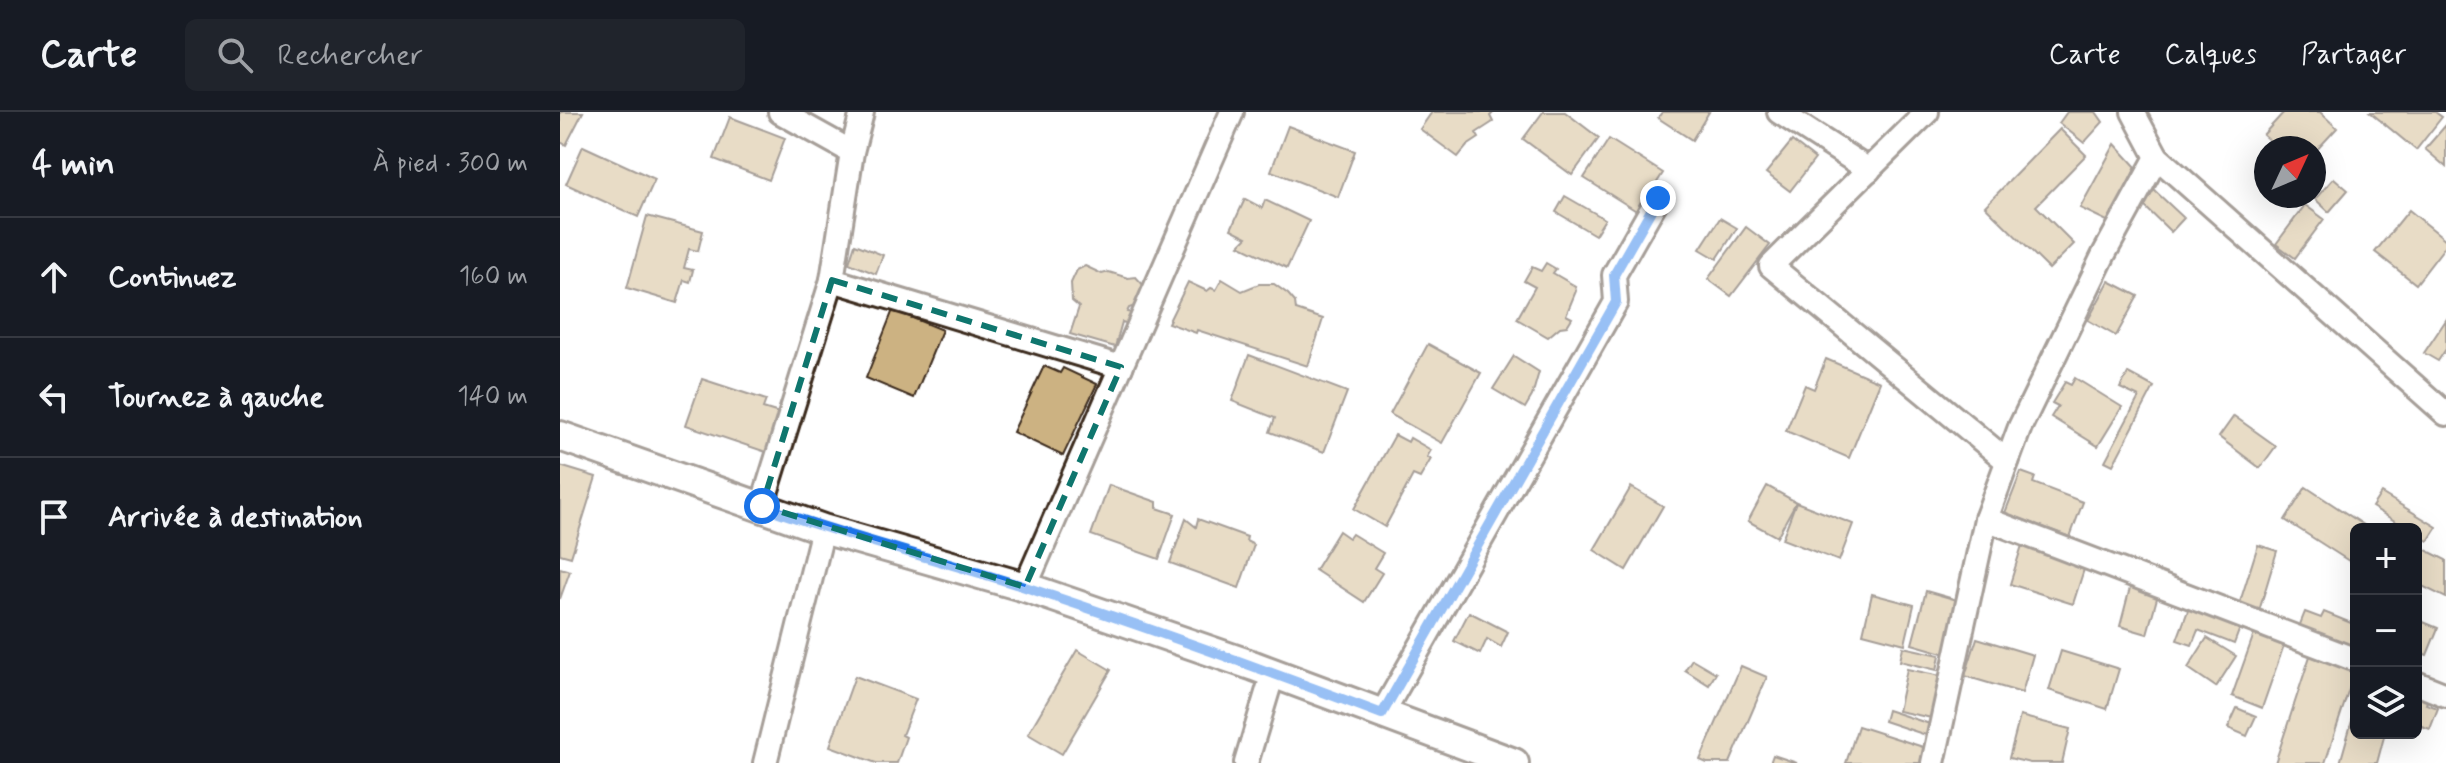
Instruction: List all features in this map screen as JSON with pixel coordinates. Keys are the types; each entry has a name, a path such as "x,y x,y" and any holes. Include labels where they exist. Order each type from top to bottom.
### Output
{"street":[{"path":"780,112 852,152"},
{"path":"762,506 832,280 852,152 862,112"},
{"path":"1025,587 1232,112"},
{"path":"1779,112 1869,170"},
{"path":"1927,112 1771,266 2007,461"},
{"path":"2133,112 2157,157 2446,414"},
{"path":"1933,763 1986,519 2007,461 2020,427 2104,254 2157,157"},
{"path":"1382,714 1616,302 1614,275 1658,198"},
{"path":"832,280 1121,367"},
{"path":"560,436 823,529 1025,587 1273,673 1514,763"},
{"path":"1986,519 2350,658"},
{"path":"765,763 823,529"},
{"path":"1246,763 1273,673"},
{"path":"2422,685 2446,695"}],"highlighted area":[{"path":"832,280 1121,367 1025,587 762,506"}],"building":[{"path":"560,112 583,112 566,145 560,142"},
{"path":"1432,112 1494,112 1490,116 1493,122 1476,133 1479,138 1458,157 1420,129"},
{"path":"1543,112 1565,112 1599,138 1572,175 1523,139"},
{"path":"1662,112 1709,112 1692,140 1658,118"},
{"path":"2067,112 2096,112 2103,122 2084,143 2059,123"},
{"path":"2284,112 2320,112 2337,128 2326,140 2326,136 2263,135"},
{"path":"2370,112 2435,112 2442,117 2416,150"},
{"path":"730,117 785,138 769,180 714,159"},
{"path":"2446,125 2446,167 2425,149"},
{"path":"1288,126 1355,151 1338,197 1271,171"},
{"path":"2060,129 2086,155 2036,206 2074,244 2049,269 1985,206"},
{"path":"1609,139 1663,173 1638,212 1584,178"},
{"path":"1792,141 1815,159 1790,191 1766,173"},
{"path":"2115,144 2136,167 2109,222 2080,208"},
{"path":"583,146 655,179 638,217 566,184"},
{"path":"2334,178 2348,190 2329,212 2325,208 2326,187"},
{"path":"2154,190 2184,218 2171,232 2141,203"},
{"path":"1565,196 1605,219 1595,235 1556,212"},
{"path":"1245,199 1262,208 1265,200 1309,221 1287,268 1239,245 1247,237 1231,229"},
{"path":"2303,208 2309,208 2324,219 2295,258 2276,244"},
{"path":"2409,210 2446,240 2446,245 2416,284 2375,252"},
{"path":"647,216 703,231 698,251 689,249 684,268 693,270 690,282 684,280 677,303 627,288"},
{"path":"1720,218 1737,228 1717,259 1700,249"},
{"path":"1746,227 1770,245 1731,296 1708,279"},
{"path":"855,244 883,255 876,274 849,263"},
{"path":"1546,263 1556,269 1553,273 1575,286 1576,291 1566,315 1572,318 1567,326 1560,327 1548,337 1517,319 1535,287 1524,281 1532,267 1541,271"},
{"path":"1085,266 1102,274 1109,272 1128,278 1136,277 1146,288 1138,305 1129,308 1127,312 1132,313 1129,324 1122,322 1115,347 1070,334 1079,307 1072,301 1071,283 1077,270"},
{"path":"1222,279 1242,291 1259,284 1274,284 1295,302 1296,310 1323,319 1308,366 1168,323 1188,282 1207,291 1211,288 1216,290"},
{"path":"2109,281 2138,296 2116,336 2088,320"},
{"path":"893,310 942,330 914,398 866,378"},
{"path":"2446,320 2446,349 2438,361 2424,353"},
{"path":"1428,344 1481,373 1442,443 1390,414"},
{"path":"1249,355 1347,392 1324,452 1270,432 1275,418 1232,401"},
{"path":"1514,356 1539,372 1525,408 1493,389"},
{"path":"1826,359 1880,382 1849,458 1786,431 1805,385 1814,389"},
{"path":"1044,366 1060,373 1063,368 1097,384 1063,456 1013,432"},
{"path":"2128,373 2154,387 2113,465 2105,461 2139,397 2120,388"},
{"path":"2075,378 2122,407 2098,446 2051,417 2058,406 2052,403 2065,382 2071,385"},
{"path":"702,379 766,400 763,408 779,413 766,452 686,425"},
{"path":"2234,416 2276,446 2260,468 2219,437"},
{"path":"1395,435 1408,442 1410,438 1431,450 1427,457 1431,459 1420,478 1413,475 1385,527 1354,509"},
{"path":"560,466 596,477 571,557 560,554"},
{"path":"2021,472 2035,477 2033,483 2083,502 2070,537 2005,513"},
{"path":"1109,485 1157,502 1157,508 1175,514 1159,559 1091,535"},
{"path":"1767,486 1796,502 1777,537 1748,521"},
{"path":"1631,487 1663,506 1626,570 1594,550"},
{"path":"2306,487 2361,523 2350,523 2350,562 2285,520"},
{"path":"2381,493 2437,527 2428,541 2422,538 2422,523 2398,523 2372,507"},
{"path":"1796,502 1853,524 1839,561 1782,539"},
{"path":"1186,519 1196,527 1198,519 1247,537 1246,541 1254,545 1239,588 1170,563"},
{"path":"1339,531 1349,538 1352,534 1383,553 1374,568 1382,573 1364,602 1315,570"},
{"path":"2023,542 2086,563 2073,604 2010,584"},
{"path":"2258,545 2277,551 2259,611 2239,605"},
{"path":"2422,548 2446,560 2446,598 2422,586"},
{"path":"560,568 570,571 560,599"},
{"path":"2131,584 2159,591 2147,634 2120,626"},
{"path":"1926,591 1964,602 1950,655 1912,644"},
{"path":"1872,594 1914,605 1905,644 1863,633"},
{"path":"2190,605 2241,625 2234,644 2198,630 2192,645 2177,640"},
{"path":"1469,612 1508,632 1501,647 1487,639 1480,654 1454,641"},
{"path":"2305,612 2321,618 2324,612 2350,623 2350,648 2299,627"},
{"path":"2422,621 2438,628 2427,655 2422,653"},
{"path":"2254,634 2284,645 2262,708 2232,696"},
{"path":"1977,638 2033,655 2022,693 1965,676"},
{"path":"2207,638 2236,656 2216,687 2188,668"},
{"path":"1903,647 1940,655 1937,670 1900,661"},
{"path":"1077,650 1111,670 1062,754 1028,734"},
{"path":"2061,651 2119,669 2107,709 2049,690"},
{"path":"2310,656 2350,669 2350,686 2325,763 2275,763"},
{"path":"1692,659 1716,673 1709,685 1685,670"},
{"path":"1741,666 1767,677 1730,763 1707,763 1700,760"},
{"path":"1907,669 1941,676 1932,718 1898,711"},
{"path":"855,676 916,699 902,735 906,737 897,763 876,763 830,746"},
{"path":"2422,693 2430,694 2426,704 2438,708 2430,729 2422,726"},
{"path":"2237,708 2256,716 2247,736 2228,728"},
{"path":"1887,710 1936,726 1932,737 1884,721"},
{"path":"2020,716 2070,729 2062,763 2030,763 2009,758"},
{"path":"1858,726 1926,748 1921,763 1846,763"},
{"path":"2350,728 2350,739 2383,739 2377,763 2340,763"},
{"path":"1773,755 1797,763 1770,763"}],"route":[{"path":"762,506 823,529 1025,587 1382,714 1616,302 1614,275 1658,198"}]}
